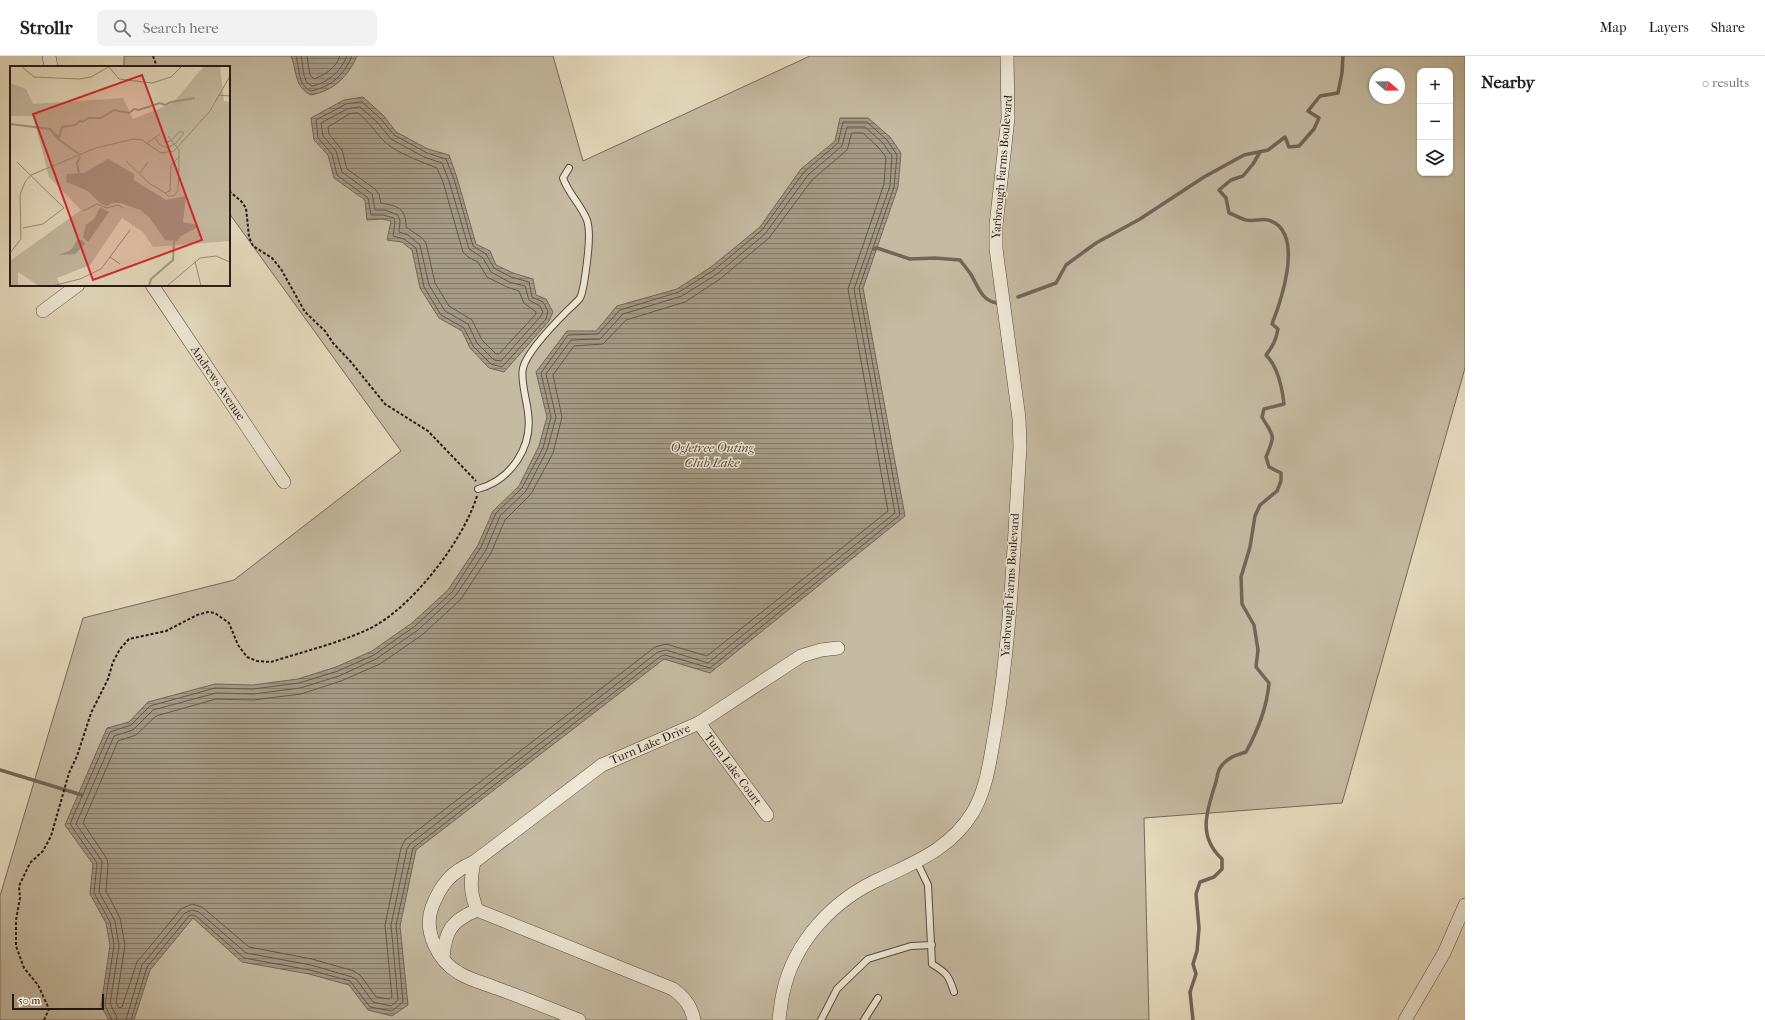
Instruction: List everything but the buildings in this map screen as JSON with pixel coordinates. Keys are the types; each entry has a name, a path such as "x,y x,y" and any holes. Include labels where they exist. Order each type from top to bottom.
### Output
{"street":[{"path":"49,56 51,66"},
{"name":"Yarbrough Farms Boulevard","path":"779,1020 783,993 791,968 802,945 820,922 839,903 859,890 927,857 956,835 977,806 989,766 1004,674 1020,448 1019,418 996,249 996,226 1008,118 1007,56"},
{"path":"43,311 77,286"},
{"name":"Andrews Avenue","path":"153,286 284,482"},
{"name":"Turn Lake Drive","path":"579,1020 459,973 443,958 434,947 430,923 431,910 444,882 460,869 474,862 602,765 699,723 801,656 821,650 838,648"},
{"name":"Turn Lake Court","path":"699,723 767,815"},
{"path":"474,862 471,877 471,894 477,910"},
{"path":"1405,1020 1444,953 1465,906"},
{"path":"443,958 444,941 450,928 462,916 477,910 673,989 684,998 692,1009 694,1020"}],"lane":[{"path":"478,489 491,485 504,477 518,459 528,437 530,425 522,369 527,357 558,320 581,297 587,265 587,221 566,187 563,178 569,168"},
{"path":"917,862 928,886 932,964 943,970 949,977 954,992"},
{"path":"821,1020 837,989 868,959 912,946 932,945"},
{"path":"864,1020 878,998"}],"path":[{"path":"153,56 157,66"},
{"path":"44,1020 49,1009 38,985 24,968 16,946 16,920 20,898 19,886 30,863 43,851 51,836 69,773 77,756 91,713 108,679 113,662 120,649 129,639 166,631 208,612 215,613 229,623 242,652 247,657 256,661 271,662 369,629 392,614 412,595 441,562 460,535 473,510 478,489 477,482 473,476 428,431 385,404 351,362 333,343 325,331 305,312 281,269 272,258 254,246 250,237 246,208 241,201 230,192"}],"shaded area":[{"path":"124,56 553,56 583,161 810,56 1465,56 1465,368 1342,803 1144,818 1149,1020 0,1020 0,896 83,618 234,580 401,451 230,214 230,66 124,66"}],"water":[{"path":"291,56 357,56 349,70 339,82 326,90 311,95 302,88 299,83"},
{"path":"363,97 384,116 396,132 428,149 449,155 476,244 490,251 496,265 513,273 533,279 536,295 546,299 553,312 549,321 504,372 489,368 470,348 462,331 439,318 420,288 412,250 402,242 387,240 391,221 382,219 367,220 365,200 334,178 328,155 314,140 311,118 344,100"},
{"name":"Ogletree Outing Club Lake","path":"840,118 868,118 890,137 901,153 898,187 863,288 905,516 710,673 664,659 416,850 400,926 408,1005 392,1016 368,1010 349,985 309,974 242,962 193,918 150,970 134,1020 109,1020 101,1006 110,945 106,923 90,894 93,864 65,825 107,728 129,722 148,702 215,684 253,685 298,679 336,667 372,651 412,623 448,590 478,545 493,511 519,486 539,446 547,417 536,372 567,331 596,331 617,306 677,289 711,267 760,227 801,169 835,141"}],"waterway":[{"path":"1018,297 1056,283 1066,265 1096,243 1140,219 1204,177 1244,155 1268,150 1285,137 1289,147 1299,146 1314,129 1319,118 1308,111 1320,96 1338,93 1342,73 1343,56"},
{"path":"1193,1020 1190,992 1196,974 1193,964 1197,951 1199,928 1196,894 1200,882 1214,877 1222,869 1222,859 1214,851 1207,833 1206,824 1209,805 1218,772 1222,765 1228,759 1246,752 1250,744 1264,710 1269,683 1256,667 1258,650 1254,625 1242,604 1241,577 1250,547 1255,516 1260,505 1277,491 1281,481 1281,473 1269,467 1266,457 1271,444 1272,436 1262,417 1264,409 1284,404 1281,384 1274,365 1266,355 1274,343 1278,329 1272,324 1280,301 1287,271 1287,243 1283,231 1275,223 1267,220 1246,220 1229,213 1226,198 1219,190 1231,180 1243,176 1253,164 1260,152"},
{"path":"874,249 877,248 910,259 935,258 960,260 970,273 983,295 987,299 997,303"},
{"path":"0,770 82,795"}]}
